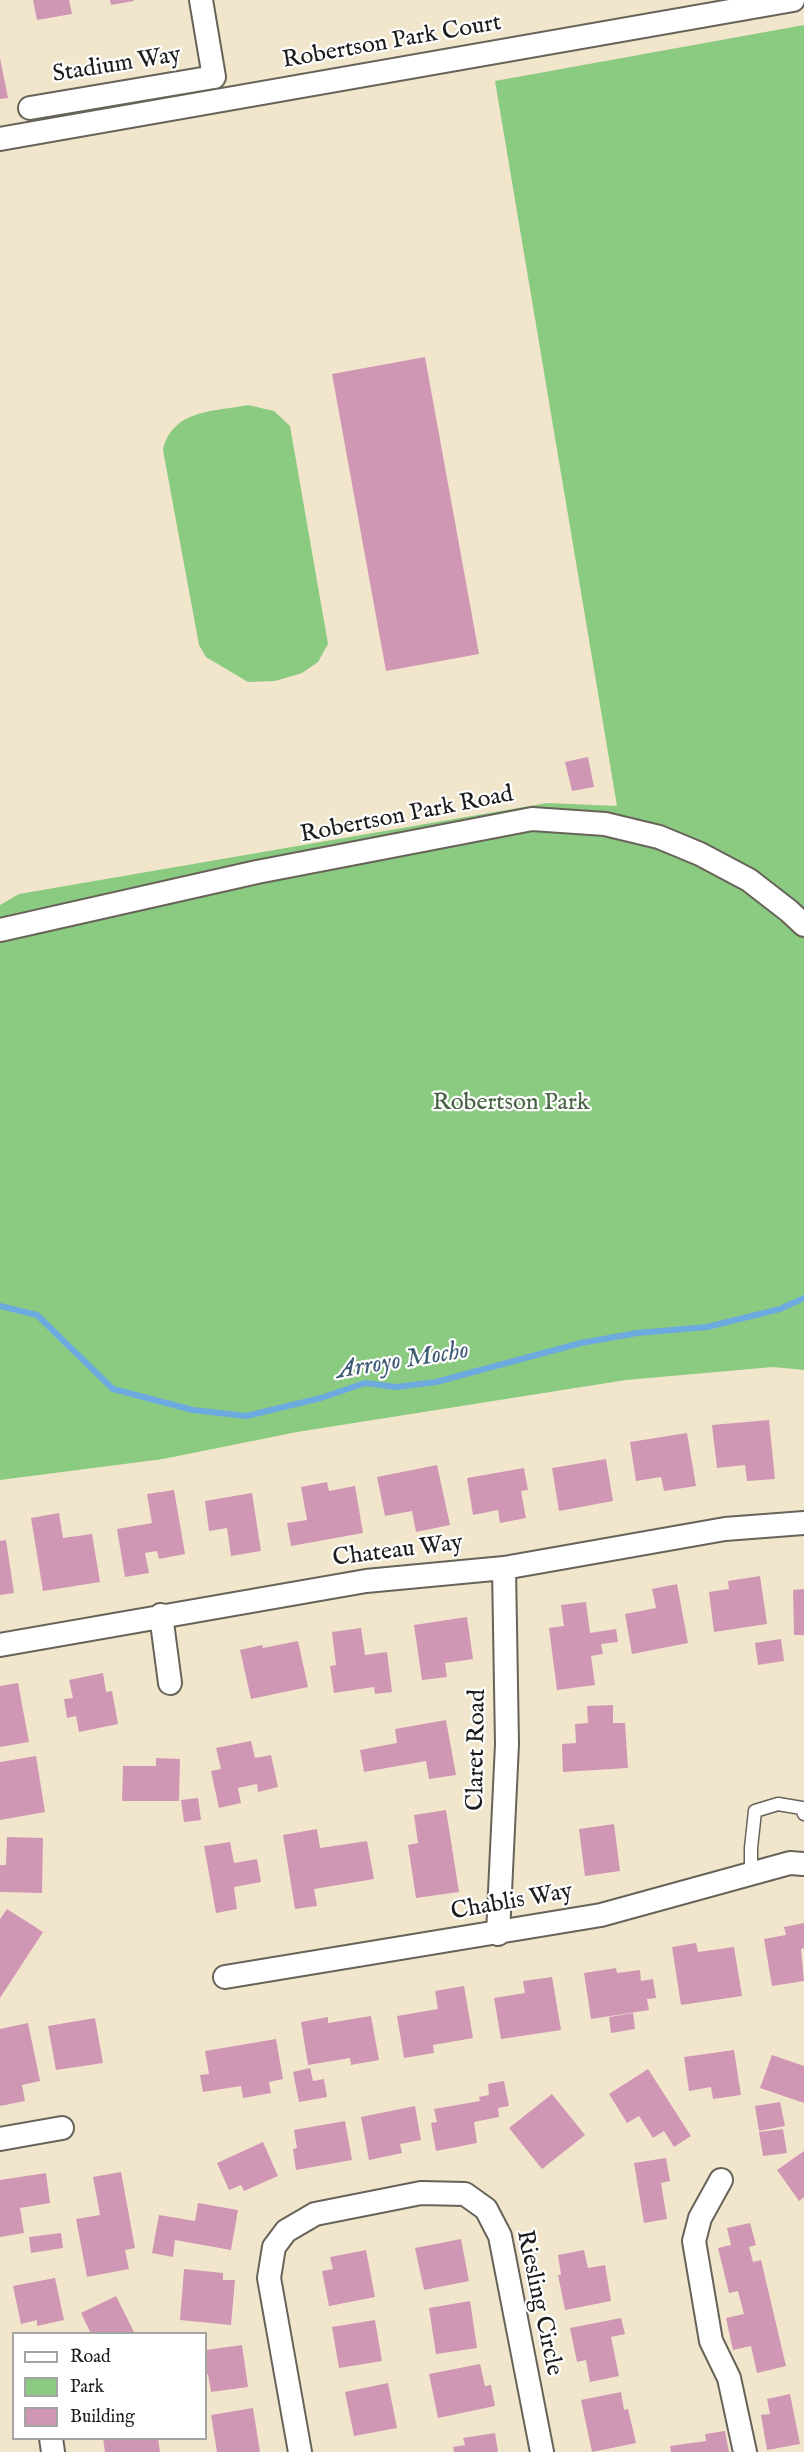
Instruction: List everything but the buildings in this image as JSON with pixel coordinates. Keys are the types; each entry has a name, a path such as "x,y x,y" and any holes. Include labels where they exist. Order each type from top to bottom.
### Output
{"street":[{"name":"Stadium Way","path":"30,108 214,77 201,0"},
{"name":"Robertson Park Court","path":"0,139 793,0"},
{"name":"Robertson Park Road","path":"0,930 257,872 532,819 605,824 659,837 700,854 749,880 804,925"},
{"name":"Chateau Way","path":"0,1645 366,1581 504,1568 724,1529 804,1523"},
{"name":"Claret Road","path":"498,1934 507,1744 504,1568"},
{"path":"161,1616 170,1683"},
{"name":"Chablis Way","path":"225,1977 498,1934 601,1915 790,1863 804,1864"},
{"path":"0,2139 62,2128"},
{"path":"721,2180 700,2217 694,2241 711,2341 729,2378 745,2452"},
{"name":"Riesling Circle","path":"300,2452 269,2278 274,2247 286,2231 315,2214 421,2193 465,2194 486,2209 500,2236 542,2452"}],"lane":[{"path":"751,1874 750,1848 755,1811 778,1804 802,1808 804,1814"}],"green space":[{"name":"Robertson Park","path":"804,25 804,1370 773,1367 626,1380 297,1432 163,1459 0,1480 0,905 19,894 547,803 617,806 495,81"},
{"path":"248,405 274,411 290,426 328,644 318,662 302,673 275,681 248,682 206,657 199,645 163,450 168,437 185,420 208,412"}],"waterway":[{"name":"Arroyo Mocho","path":"0,1306 37,1315 113,1389 193,1410 246,1416 321,1398 365,1383 396,1387 436,1382 581,1343 637,1333 707,1327 780,1309 804,1298"}]}
